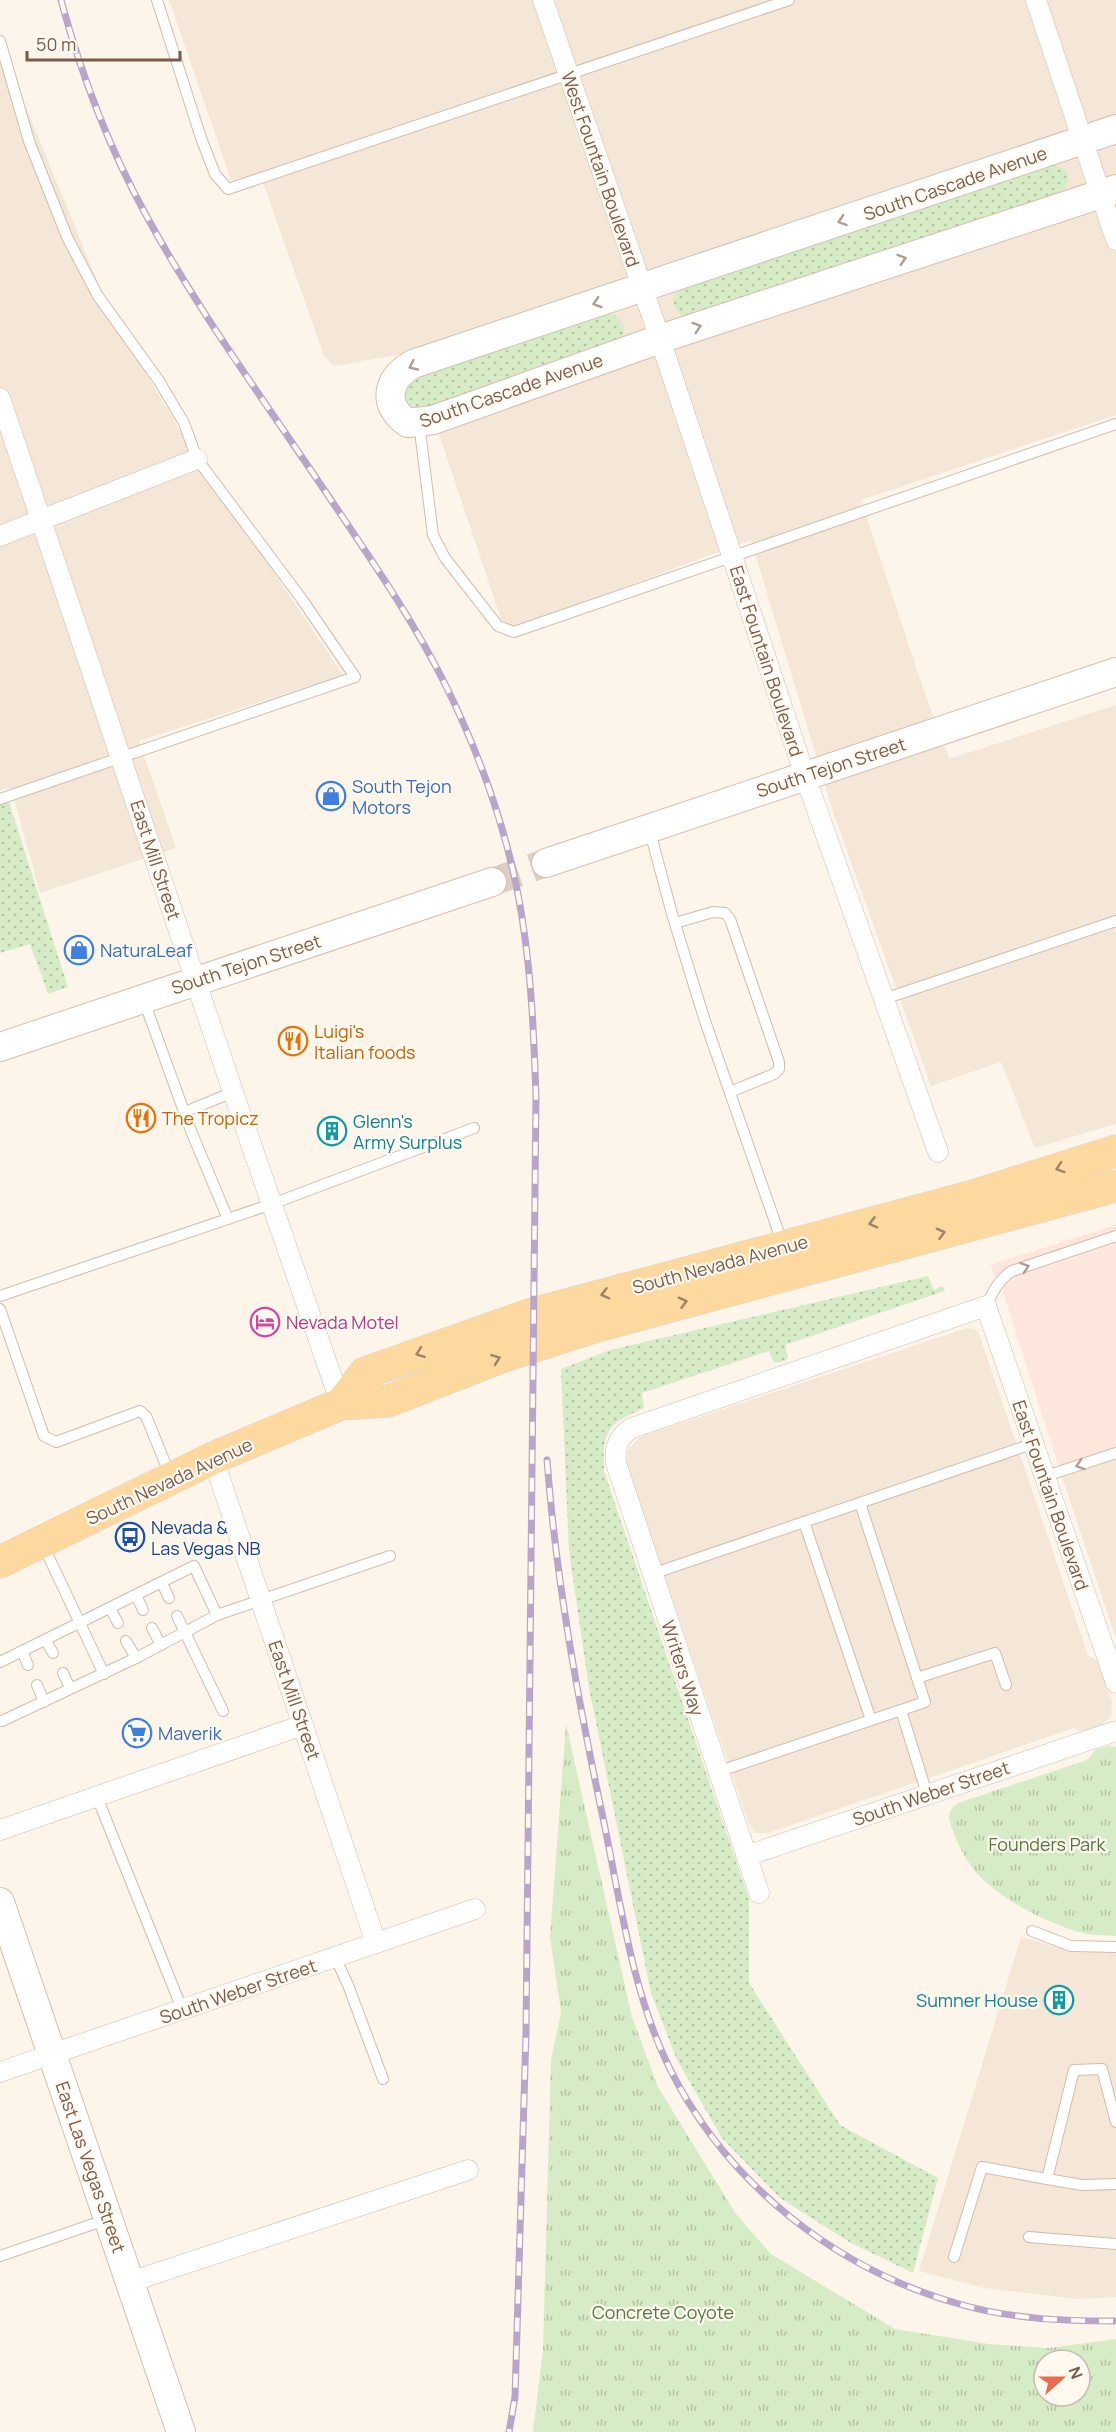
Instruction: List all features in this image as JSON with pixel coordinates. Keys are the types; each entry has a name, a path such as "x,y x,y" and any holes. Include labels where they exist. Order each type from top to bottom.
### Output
{"main road":[{"name":"South Nevada Avenue","path":"341,1404 365,1373 529,1315 970,1197 1116,1151"},
{"name":"South Nevada Avenue","path":"0,1562 213,1458 341,1404 388,1401 501,1357 597,1326 1116,1186"}],"street":[{"name":"West Fountain Boulevard","path":"543,0 660,339"},
{"path":"1036,0 1083,140 1108,191 1116,240"},
{"name":"South Cascade Avenue","path":"1108,191 660,339 433,420 408,423 399,417 389,394 402,370 413,364 1116,129"},
{"name":"East Fountain Boulevard","path":"660,339 805,776 938,1152"},
{"name":"East Mill Street","path":"0,398 195,980 341,1404"},
{"path":"0,536 197,459"},
{"name":"South Tejon Street","path":"546,863 1116,672"},
{"name":"South Tejon Street","path":"0,1047 492,882"},
{"name":"East Fountain Boulevard","path":"986,1306 1116,1683"},
{"name":"Writers Way","path":"759,1893 616,1463 620,1436 632,1428 986,1306"},
{"name":"East Mill Street","path":"213,1458 376,1944"},
{"path":"0,1830 303,1725"},
{"name":"South Weber Street","path":"746,1856 1116,1731"},
{"name":"East Las Vegas Street","path":"0,1902 181,2432"},
{"name":"South Weber Street","path":"0,2072 475,1909"},
{"path":"130,2282 468,2170"}],"lane":[{"path":"157,0 201,138 215,174 228,189 789,0"},
{"path":"0,41 29,141 67,237 98,297 159,381 179,415 197,459 301,598 355,676 0,799"},
{"path":"419,423 433,535 445,558 498,626 514,632 1116,424"},
{"path":"649,828 705,1022 784,1247"},
{"path":"675,923 713,912 725,913 730,920 779,1062 774,1074 730,1092"},
{"path":"884,999 1116,921"},
{"path":"144,998 185,1112 228,1219"},
{"path":"185,1112 233,1092"},
{"path":"0,1296 272,1204 474,1128"},
{"path":"986,1306 996,1285 1012,1271 1116,1236"},
{"path":"0,1309 44,1436 56,1442 140,1411 146,1416 172,1478"},
{"path":"652,1574 1032,1444"},
{"path":"1044,1477 1116,1454"},
{"path":"717,1772 925,1702 860,1503"},
{"path":"804,1522 871,1720"},
{"path":"41,1542 104,1674"},
{"path":"1,1720 136,1659 217,1615 390,1556"},
{"path":"0,1662 194,1566 217,1615"},
{"path":"162,1583 169,1598"},
{"path":"136,1595 143,1611"},
{"path":"110,1608 118,1623"},
{"path":"177,1616 223,1711"},
{"path":"152,1628 161,1645"},
{"path":"46,1641 53,1653"},
{"path":"126,1641 136,1659"},
{"path":"22,1651 28,1665"},
{"path":"917,1678 995,1653 1006,1685"},
{"path":"63,1672 70,1689"},
{"path":"37,1685 44,1702"},
{"path":"901,1710 927,1794"},
{"path":"97,1797 182,2009"},
{"path":"1032,1931 1071,1946 1116,1947"},
{"path":"335,1957 348,1985 383,2079"},
{"path":"1047,2179 1074,2070 1102,2068 1116,2122"},
{"path":"954,2257 982,2167 1082,2184 1116,2184"},
{"path":"0,2256 109,2219"},
{"path":"1029,2237 1116,2244"}],"shaded area":[{"path":"169,0 1116,0 1116,415 861,500 949,759 1116,705 1116,1124 1035,1148 1001,1062 931,1086 833,812 751,540 505,631 438,431 409,353 334,366 324,356 260,174 231,180"},
{"path":"0,52 4,53 111,315 197,459 343,675 139,741 176,848 40,893 11,788 0,791"},
{"path":"1116,1225 1116,1459 1062,1477 1003,1292 990,1265"},
{"path":"967,1328 975,1329 979,1334 1088,1655 1098,1661 1112,1701 1111,1716 1101,1726 1084,1732 1074,1728 768,1833 755,1833 750,1827 626,1462 628,1449 640,1437"},
{"path":"1116,1459 1116,1639 1062,1477"},
{"path":"1021,1937 1079,1953 1116,1950 1116,2297 1078,2299 984,2288 919,2271"}],"green space":[{"path":"1052,163 1067,171 1068,182 1061,194 688,319 674,305 673,298 680,289"},
{"path":"607,313 616,316 624,326 623,336 613,344 423,410 411,408 405,402 404,385 409,379"},
{"path":"8,799 68,987 48,994 30,944 0,953 0,802"},
{"path":"928,1276 934,1290 943,1286 945,1291 785,1345 788,1357 785,1361 774,1363 769,1351 642,1393 644,1408 614,1425 609,1430 604,1446 604,1471 749,1899 749,1983 840,2125 938,2178 913,2273 851,2243 780,2198 722,2138 677,2060 651,1993 589,1688 569,1551 561,1369 610,1350"},
{"name":"Concrete Coyote","path":"566,1724 632,2017 658,2087 736,2214 771,2254 895,2329 989,2344 1049,2348 1116,2339 1116,2432 533,2432 543,2350 551,2060 561,2012 550,1937"},
{"name":"Founders Park","path":"1108,1746 1116,1747 1116,1936 1087,1934 1055,1924 997,1891 968,1862 949,1819 951,1809 958,1803 1087,1760 1095,1750"}],"tunnel":[{"path":"492,882 546,863"}],"railway":[{"path":"61,0 108,137 166,251 209,321 389,588 434,662 485,776 505,838 519,900 531,993 536,1096 526,2033 515,2397 509,2432"},
{"path":"547,1460 556,1550 569,1640 628,1945 645,2008 656,2038 669,2067 693,2109 721,2148 753,2184 789,2216 828,2244 869,2269 913,2289 978,2309 1037,2318 1116,2321"}],"place":[{"name":"South Tejon Motors","path":"331,796"},
{"name":"NaturaLeaf","path":"79,950"},
{"name":"Luigi's Italian foods","path":"293,1041"},
{"name":"The Tropicz","path":"141,1118"},
{"name":"Glenn's Army Surplus","path":"332,1131"},
{"name":"Nevada Motel","path":"265,1322"},
{"name":"Nevada & Las Vegas NB","path":"130,1537"},
{"name":"Maverik","path":"137,1733"},
{"name":"Sumner House","path":"1059,2000"}]}
